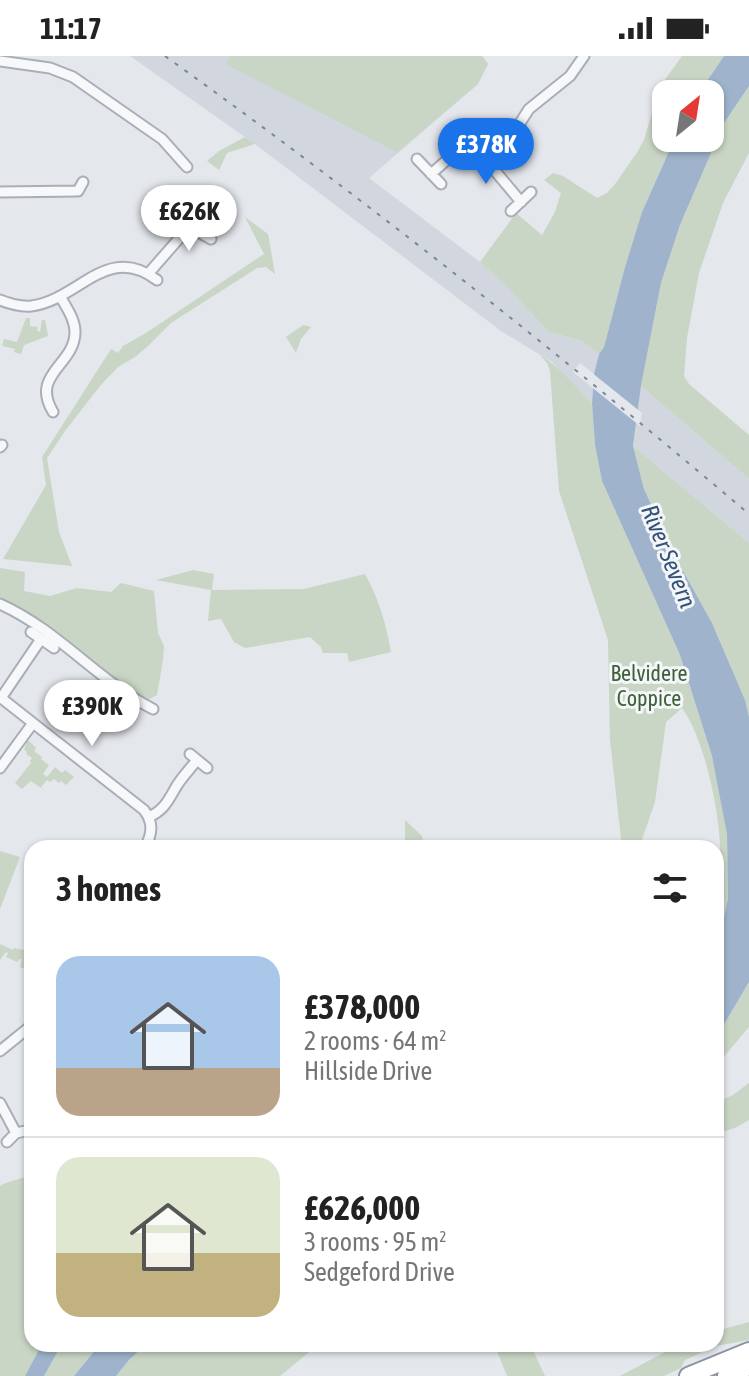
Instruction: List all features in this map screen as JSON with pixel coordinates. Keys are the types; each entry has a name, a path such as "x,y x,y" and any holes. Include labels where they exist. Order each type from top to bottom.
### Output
{"highway":[{"path":"688,1376 749,1351"},
{"path":"726,1376 749,1367"}],"street":[{"path":"431,174 458,150 473,148 492,151 506,145 514,120 570,76 584,56"},
{"path":"0,61 50,68 73,77 162,139 176,161 187,167"},
{"path":"492,151 496,172 521,202"},
{"path":"417,159 441,184"},
{"path":"0,192 82,191"},
{"path":"511,211 531,192"},
{"path":"0,300 30,306 60,296 112,268 131,267 153,277 197,210"},
{"path":"188,226 211,239"},
{"path":"37,407 50,408 47,383 70,349 75,332 60,296"},
{"path":"0,604 32,621 153,709"},
{"path":"31,632 54,648"},
{"path":"41,639 1,698 144,810 152,832 148,840"},
{"path":"0,768 33,723"},
{"path":"149,817 167,804 194,757 207,768"},
{"path":"0,1051 24,1032"},
{"path":"0,1103 16,1133"},
{"path":"7,1142 16,1133 24,1131"}],"shaded area":[{"path":"130,56 482,56 488,64 478,84 369,178 480,262 549,332 582,341 599,354 594,374 580,363 573,372 593,388 592,403 552,362 501,331 255,144"},
{"path":"641,386 749,479 749,543 633,446"}],"green space":[{"path":"230,56 482,56 488,64 478,84 397,152 226,64"},
{"path":"682,56 724,56 708,80 665,80"},
{"path":"749,86 749,153 723,203 699,273 687,338 684,376 689,384 749,435 749,479 641,386 661,283 680,225 711,152 724,152 724,123"},
{"path":"652,113 652,152 669,152 642,212 604,347 599,354 582,341 549,332 480,262 516,213 542,235 561,193 544,180 553,173 597,198 615,184 644,140"},
{"path":"245,137 255,144 227,153 219,170 207,161 219,151"},
{"path":"245,217 268,234 275,274 266,267 257,268 171,323 100,386 47,458 59,532 72,566 3,559 46,485 42,457 111,349 118,353 123,346 264,254"},
{"path":"26,318 30,318 30,326 38,327 40,332 42,320 45,320 48,336 24,345 21,354 2,346 4,339 17,342"},
{"path":"303,325 311,327 301,339 296,353 286,337"},
{"name":"Belvidere Coppice","path":"540,355 592,403 602,481 680,655 712,756 727,834 728,899 724,917 724,840 719,840 717,813 703,755 682,708 666,722 655,802 642,840 621,840 610,740 608,640 559,491 547,363"},
{"path":"633,446 749,543 749,717 745,700 712,623 676,558 644,489"},
{"path":"0,568 25,572 24,591 50,596 77,588 111,592 121,583 154,591 158,633 164,646 157,695 146,701 22,608 0,599"},
{"path":"193,570 214,574 212,590 304,589 365,574 381,612 391,652 349,662 347,653 323,653 310,637 245,648 234,642 221,619 208,621 211,590 156,580"},
{"path":"28,740 36,748 34,751 49,765 43,774 47,777 55,767 74,777 66,785 54,779 50,782 47,780 41,787 44,790 31,781 22,789 15,783 31,763 32,758 24,749"},
{"path":"405,820 423,840 405,840"},
{"path":"0,851 20,857 0,909"},
{"path":"0,944 13,950 24,950 24,969 20,967 22,959 17,962 6,957 6,952 0,960"},
{"path":"749,982 749,1027 724,1057 724,1024"},
{"path":"749,1083 749,1120 724,1131 724,1099"},
{"path":"24,1178 24,1352 38,1352 25,1376 0,1376 0,1186"},
{"path":"749,1322 749,1340 724,1345 724,1329"},
{"path":"58,1352 94,1352 74,1376 44,1376"},
{"path":"138,1352 309,1352 280,1376 116,1376"},
{"path":"497,1352 534,1352 545,1376 507,1376"},
{"path":"665,1352 703,1352 685,1360 681,1368 664,1376 620,1376"}],"water":[{"path":"724,56 749,56 749,86 724,123 724,80 708,80"},
{"name":"River Severn","path":"669,152 711,152 680,225 661,283 633,446 644,489 676,558 712,623 745,700 749,717 749,982 724,1024 727,834 712,756 680,655 602,481 595,445 592,403 594,374 642,212"},
{"path":"38,1352 58,1352 44,1376 25,1376"},
{"path":"94,1352 138,1352 116,1376 74,1376"}],"pier":[{"path":"591,372 642,413 640,426 589,385"}],"railway":[{"path":"165,56 462,279 749,514"}]}
